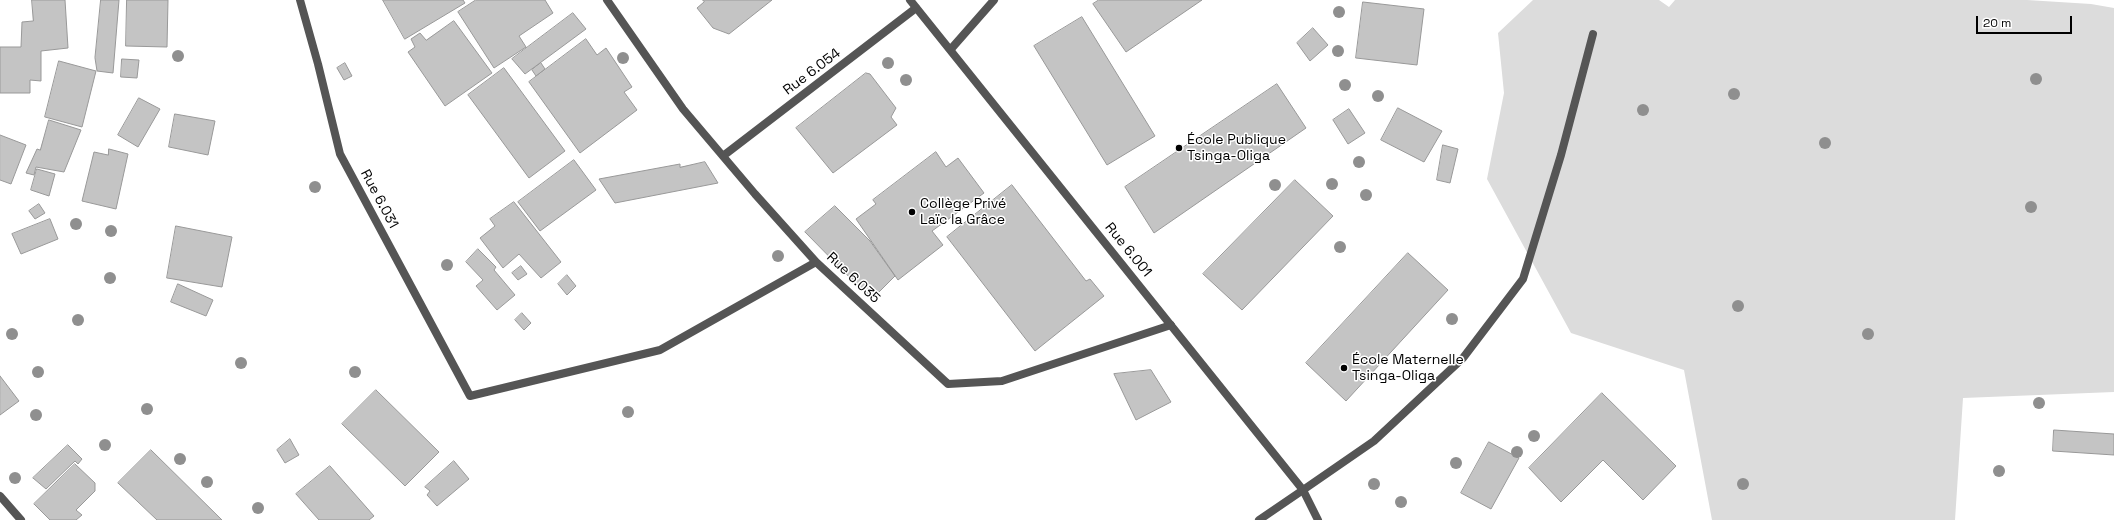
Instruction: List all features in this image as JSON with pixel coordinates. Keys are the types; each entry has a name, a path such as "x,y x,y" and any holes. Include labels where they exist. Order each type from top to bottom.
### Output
{"street":[{"name":"Rue 6.031","path":"300,0 318,64 340,154 470,396 660,350 816,262"},
{"name":"Rue 6.035","path":"607,0 683,109 816,262 948,384 1002,381 1171,325"},
{"name":"Rue 6.001","path":"910,0 951,49 1303,490 1318,520"},
{"path":"951,49 994,0"},
{"name":"Rue 6.054","path":"723,156 916,8"},
{"path":"1259,520 1374,441 1463,358 1523,279 1561,155 1593,34"},
{"path":"0,496 20,520"}],"shaded area":[{"path":"1533,0 1659,0 1669,7 1675,0 2027,0 2091,4 2114,8 2114,392 1963,398 1955,520 1712,520 1684,370 1571,333 1487,179 1504,93 1498,33"}],"building":[{"path":"32,0 65,0 68,48 41,51 41,81 30,80 30,93 0,93 0,47 21,47 22,22 33,21"},
{"path":"101,0 119,0 113,73 97,71 95,58"},
{"path":"127,0 168,0 167,47 126,46"},
{"path":"383,0 463,0 465,3 405,39"},
{"path":"476,0 545,0 553,13 519,36 526,47 494,68 458,12"},
{"path":"703,0 772,0 729,34 713,28 697,8 704,2"},
{"path":"1099,0 1202,0 1126,52 1093,4"},
{"path":"1363,2 1424,9 1417,65 1356,58"},
{"path":"573,13 586,29 525,74 512,59"},
{"path":"1082,17 1155,136 1107,165 1034,46"},
{"path":"454,21 492,73 445,106 408,52 415,47 411,39 420,33 426,40"},
{"path":"1313,28 1328,45 1310,61 1297,43"},
{"path":"586,39 597,55 606,48 632,87 624,92 637,110 580,153 529,82"},
{"path":"122,59 139,60 137,78 121,77"},
{"path":"59,61 96,71 82,127 45,117"},
{"path":"345,63 352,76 344,80 337,68"},
{"path":"541,63 545,69 536,76 532,70"},
{"path":"504,68 565,151 529,178 468,95"},
{"path":"866,73 870,74 896,108 891,117 897,125 833,173 796,128"},
{"path":"1277,84 1306,128 1154,233 1125,187"},
{"path":"139,98 160,109 138,147 118,135"},
{"path":"1398,108 1442,131 1424,162 1381,140"},
{"path":"1349,109 1365,133 1348,144 1333,120"},
{"path":"175,114 215,121 208,155 169,147"},
{"path":"49,120 81,130 64,172 36,167 34,175 26,173 37,149 40,150"},
{"path":"0,135 26,145 11,184 0,180"},
{"path":"1443,145 1458,149 1450,183 1437,180"},
{"path":"109,149 128,154 116,209 82,201 94,152 108,155"},
{"name":"Collège Privé Laïc la Grâce","path":"936,152 946,167 958,158 984,193 932,231 943,245 898,280 856,219 876,204 873,200"},
{"path":"574,160 596,190 540,231 518,202"},
{"path":"705,162 718,183 615,203 599,179 680,164 680,167"},
{"path":"37,169 55,174 49,196 31,190"},
{"path":"1295,180 1333,216 1242,310 1203,274"},
{"path":"1012,185 1086,281 1090,279 1104,296 1035,351 947,237"},
{"path":"514,202 561,262 541,278 519,254 503,268 480,238 495,226 490,219"},
{"path":"39,204 45,213 35,219 29,211"},
{"path":"835,206 870,241 895,276 874,297 861,289 805,232"},
{"path":"50,219 58,239 21,254 12,234"},
{"path":"176,226 232,237 222,287 167,278"},
{"path":"478,249 496,267 494,270 515,295 497,310 476,286 483,280 466,262"},
{"path":"1408,253 1448,290 1346,401 1306,363"},
{"path":"521,266 527,274 518,280 512,273"},
{"path":"567,275 576,286 567,295 558,284"},
{"path":"178,284 213,300 206,316 171,302"},
{"path":"522,313 531,323 524,330 515,320"},
{"path":"1151,370 1171,402 1136,420 1114,374"},
{"path":"0,376 19,401 0,415"},
{"path":"376,390 439,452 405,486 342,424"},
{"path":"1602,393 1676,466 1643,500 1603,460 1561,502 1529,468"},
{"path":"2054,430 2114,434 2114,455 2053,451"},
{"path":"290,439 299,455 285,463 277,450"},
{"path":"1489,442 1519,458 1491,509 1461,493"},
{"path":"68,445 82,459 78,464 75,461 46,489 33,478"},
{"path":"151,450 222,520 157,520 118,483"},
{"path":"454,461 469,479 437,506 427,495 430,491 425,487"},
{"path":"75,464 95,483 95,491 76,510 82,515 76,520 50,520 34,504"},
{"path":"330,466 374,516 369,520 319,520 296,494"}],"place":[{"name":"École Publique Tsinga-Oliga","path":"1179,148"},
{"name":"Collège Privé Laïc la Grâce","path":"912,212"},
{"name":"École Maternelle Tsinga-Oliga","path":"1344,368"}]}
